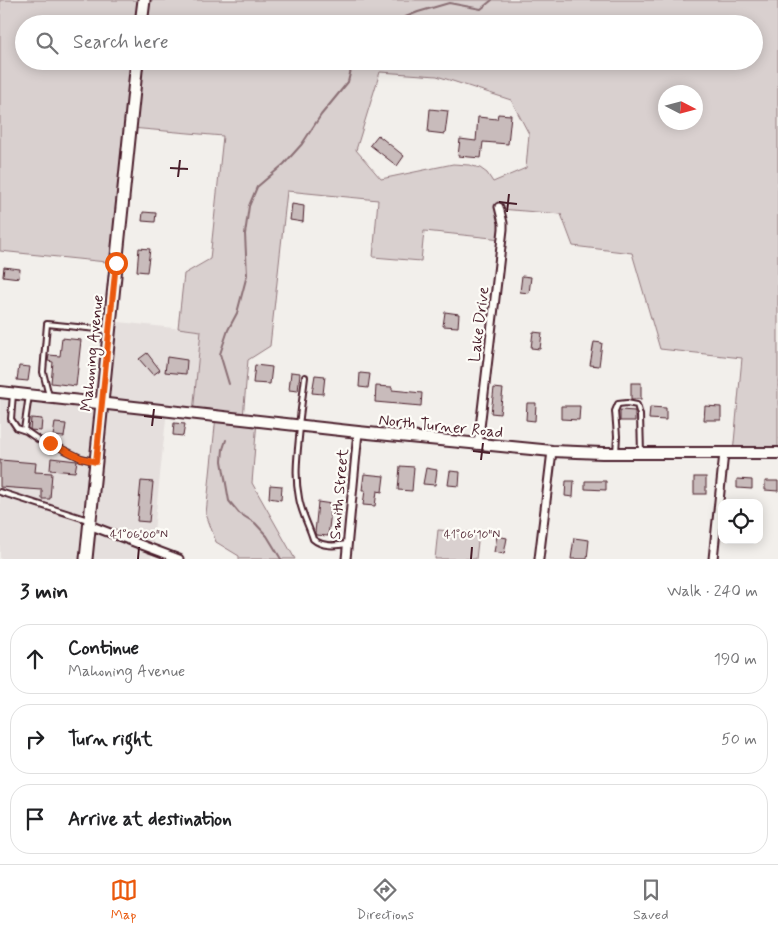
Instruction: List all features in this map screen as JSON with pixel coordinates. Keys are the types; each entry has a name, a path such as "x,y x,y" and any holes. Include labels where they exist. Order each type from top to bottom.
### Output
{"main road":[{"path":"142,15 144,0"},
{"name":"Mahoning Avenue","path":"86,559 136,70"}],"street":[{"name":"Lake Drive","path":"478,444 503,229 499,207"},
{"name":"North Turner Road","path":"0,392 358,432 552,451 778,453"},
{"name":"Smith Street","path":"346,559 358,432"},
{"path":"539,559 552,451"},
{"path":"713,559 724,453"},
{"path":"89,523 179,559"}],"lane":[{"path":"49,397 43,372 47,324 109,330"},
{"path":"305,377 297,455 299,500 313,539 318,544 347,544"},
{"path":"13,393 10,419 18,428 39,440 50,443 81,458 96,462"},
{"path":"24,430 29,395"},
{"path":"616,453 615,411 618,404 627,403 637,405 640,415 641,453"},
{"path":"0,492 89,523"}],"shaded area":[{"path":"0,0 778,0 778,453 733,453 742,358 660,349 632,253 573,246 561,214 500,209 502,239 424,231 421,261 373,257 378,200 287,191 270,346 248,360 243,418 257,420 252,483 295,559 239,559 239,556 216,542 206,514 216,416 193,413 201,331 178,328 184,274 210,259 223,136 131,128 116,263 0,251","holes":["380,72 437,76 511,100 529,134 526,168 493,182 487,173 480,168 453,164 381,179 356,150"]},
{"path":"110,321 201,331 193,413 167,410 151,559 0,559 0,392 102,403"},
{"path":"438,530 479,533 476,559 435,559"}],"building":[{"path":"430,109 448,111 445,134 428,132"},
{"path":"498,114 511,115 508,144 483,142 481,158 458,156 460,139 476,141 478,117 497,119"},
{"path":"378,135 404,156 397,166 370,145"},
{"path":"292,204 304,206 303,222 290,220"},
{"path":"143,212 156,213 155,222 142,221"},
{"path":"139,248 150,249 147,272 137,271"},
{"path":"4,267 20,269 19,278 3,276"},
{"path":"522,276 531,277 529,293 520,292"},
{"path":"445,312 459,314 458,327 443,326"},
{"path":"533,332 542,333 540,349 531,348"},
{"path":"62,338 81,340 76,386 51,383 53,362 48,361 49,355 60,356"},
{"path":"594,342 602,343 599,366 590,365"},
{"path":"147,353 160,370 153,375 139,359"},
{"path":"167,357 187,360 186,374 165,372"},
{"path":"255,365 272,367 270,384 253,383"},
{"path":"19,366 30,367 28,381 17,380"},
{"path":"291,372 300,373 298,391 289,390"},
{"path":"360,373 370,374 368,388 359,387"},
{"path":"315,375 325,376 323,394 312,393"},
{"path":"631,383 641,383 641,399 631,399"},
{"path":"376,386 392,387 392,390 422,393 421,406 375,402"},
{"path":"494,388 503,389 500,414 491,413"},
{"path":"527,403 536,403 535,421 526,420"},
{"path":"561,406 580,406 579,420 561,419"},
{"path":"705,406 721,407 721,420 704,420"},
{"path":"650,407 666,408 666,420 649,419"},
{"path":"620,410 635,411 635,421 620,421"},
{"path":"31,418 42,419 41,431 30,430"},
{"path":"55,423 66,424 64,437 53,436"},
{"path":"174,423 185,424 183,436 173,435"},
{"path":"51,458 77,461 75,472 50,470"},
{"path":"0,460 36,463 35,472 52,473 50,499 42,499 42,490 0,487"},
{"path":"400,466 414,467 412,491 398,490"},
{"path":"426,468 437,470 435,485 423,484"},
{"path":"450,471 460,472 459,486 448,485"},
{"path":"364,474 384,476 382,492 377,491 375,506 363,505 365,490 362,490"},
{"path":"694,477 706,477 706,494 694,494"},
{"path":"737,479 752,480 752,489 737,488"},
{"path":"141,481 153,482 149,522 137,521"},
{"path":"566,481 574,481 573,497 565,496"},
{"path":"585,481 606,481 606,490 585,489"},
{"path":"765,481 778,481 778,491 765,490"},
{"path":"270,485 282,486 281,500 269,498"},
{"path":"318,502 332,504 328,536 316,535 315,533"},
{"path":"497,536 507,538 504,554 494,552"},
{"path":"574,538 589,540 587,559 571,559"}],"waterway":[{"path":"410,15 449,3 481,9 492,0"},
{"path":"229,384 220,354 228,330 237,313 247,275 245,234 249,206 257,187 284,164 302,144 321,115 348,82 351,70"},
{"path":"226,440 222,461 229,501 239,513 255,523 267,536 281,559"}],"route":[{"path":"50,443 81,458 96,462 116,263"}]}
